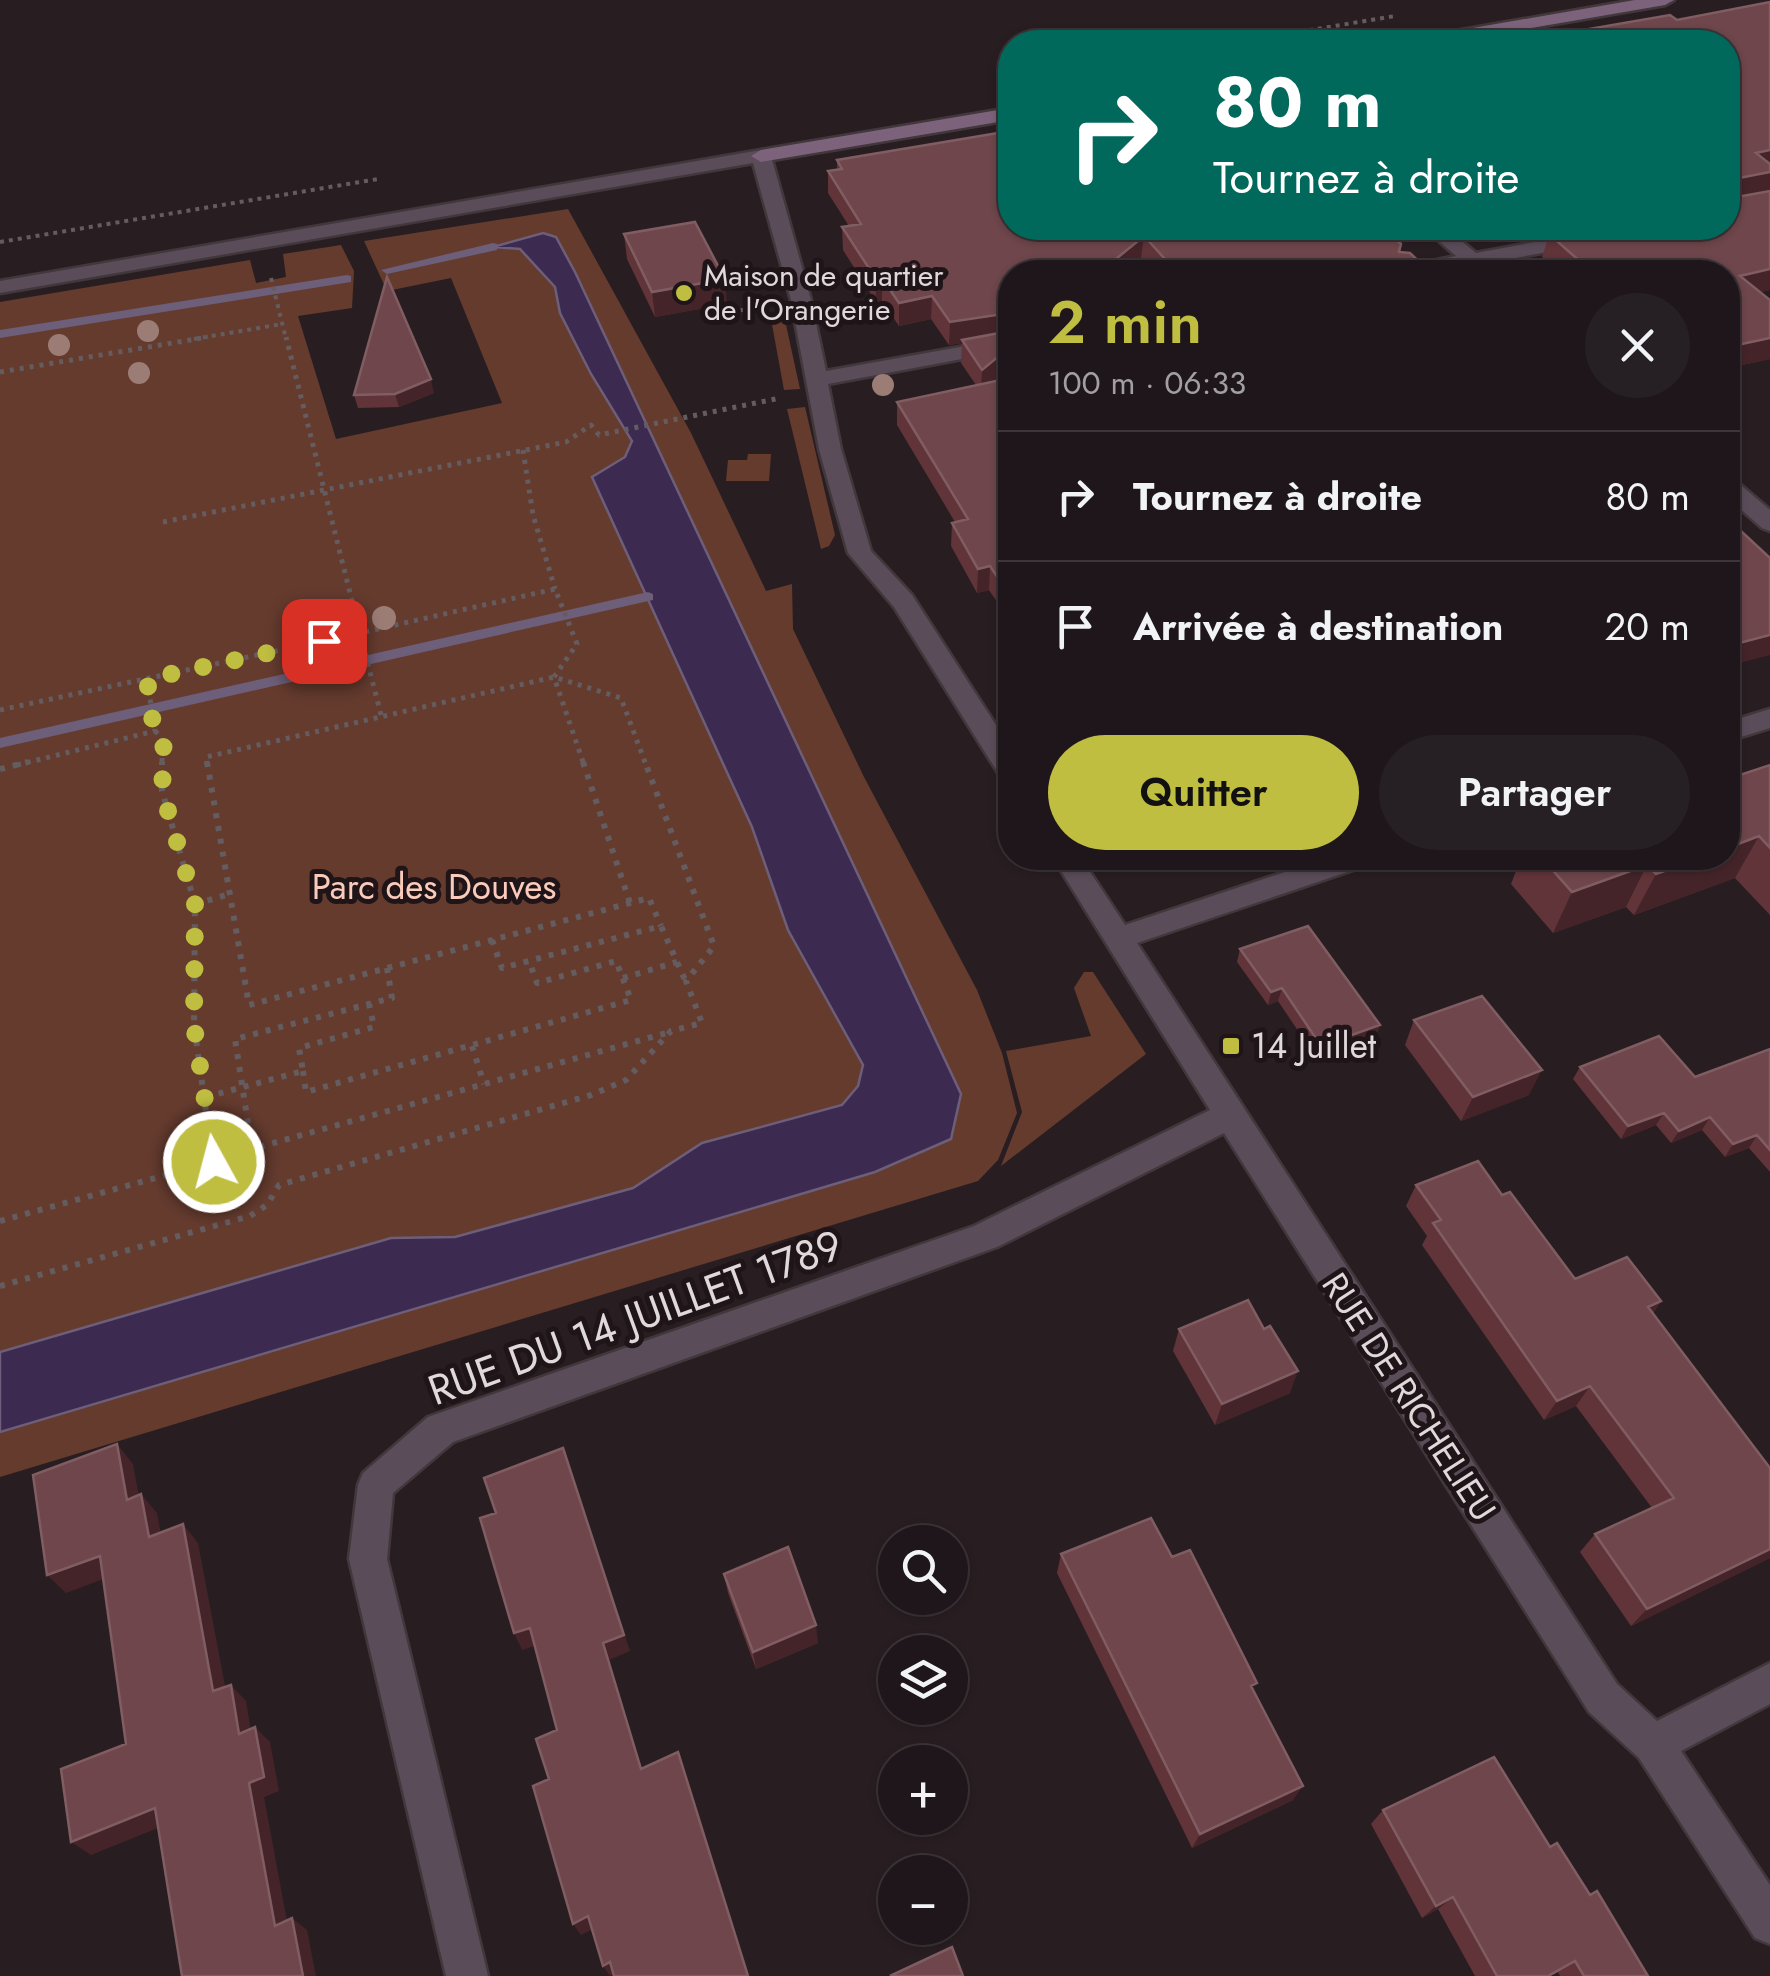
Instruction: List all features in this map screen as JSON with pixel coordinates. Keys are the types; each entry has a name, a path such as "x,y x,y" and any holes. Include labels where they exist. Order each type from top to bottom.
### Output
{"street":[{"path":"1491,30 1665,0"},
{"path":"0,287 998,116"},
{"path":"761,156 819,379 830,449 860,553 903,601 998,749"},
{"path":"1449,240 1473,260"},
{"path":"1511,260 1592,240"},
{"path":"819,379 998,346"},
{"path":"1740,497 1770,523"},
{"path":"1740,728 1770,718"},
{"name":"RUE DE RICHELIEU","path":"1075,870 1228,1116 1604,1698 1652,1744 1770,1923"},
{"path":"1118,938 1322,870"},
{"name":"RUE DU 14 JUILLET 1789","path":"467,1976 368,1559 376,1485 441,1429 985,1237 1228,1116"},
{"path":"1652,1744 1770,1684"}],"path":[{"path":"1310,30 1412,13"},
{"path":"272,281 381,716"},
{"path":"724,313 767,306"},
{"path":"0,372 282,324"},
{"path":"163,522 566,442 591,425 599,435 790,395"},
{"path":"522,450 533,515 576,644 554,676"},
{"path":"0,710 361,636 555,589"},
{"path":"554,676 630,903"},
{"path":"386,968 392,998 235,1039 252,1149 702,1024 649,898 386,968 249,1005 206,758 554,676 621,698 714,946 686,980"},
{"path":"0,1221 214,1162 194,1025 195,904 162,790 162,738 155,728 148,682"},
{"path":"0,769 155,728"},
{"path":"195,904 230,894"},
{"path":"492,940 502,968 661,926"},
{"path":"369,1004 374,1027 299,1048 306,1092 631,1000 616,962 538,983 528,961"},
{"path":"622,978 677,962"},
{"path":"0,1286 250,1216 267,1205 279,1184 590,1095 626,1080 671,1032"},
{"path":"472,1046 484,1084"},
{"path":"206,1097 303,1071"}],"green space":[{"name":"Parc des Douves","path":"568,209 691,433 766,591 792,584 793,629 864,777 977,990 1002,1053 1017,1113 998,1160 978,1181 0,1477 0,302 250,260 256,283 286,277 283,254 341,245 354,271 352,308 298,316 336,439 502,403 451,278 387,291 364,241"},
{"path":"783,311 800,389 784,390 771,319"},
{"path":"805,407 835,535 829,546 821,549 787,409"},
{"path":"748,454 771,454 769,481 726,481 728,460 747,460"},
{"path":"1084,972 1093,972 1146,1054 1001,1166 1022,1112 1006,1051 1091,1036 1074,988"}],"shaded area":[{"path":"543,233 556,237 575,272 961,1094 951,1139 875,1172 0,1432 0,1352 391,1238 455,1237 633,1188 702,1143 842,1105 858,1086 863,1065 788,930 752,827 592,477 625,457 632,441 560,313 555,287 520,249 493,247"}],"building":[{"path":"1770,2 1770,150 1756,153 1770,164 1770,172 1740,178 1740,30 1583,30 1670,15 1677,20"},
{"path":"998,133 998,240 1139,240 1115,260 998,260 998,315 950,322 932,296 899,303 882,278 876,279 842,227 861,224 828,171 842,169 837,160"},
{"path":"1770,191 1770,269 1740,276 1740,260 1578,260 1556,240 1740,240 1740,196"},
{"path":"695,222 725,279 652,292 624,234"},
{"path":"1148,240 1397,240 1401,244 1399,252 1410,253 1417,260 1170,260"},
{"path":"1740,276 1770,300 1770,338 1740,344"},
{"path":"387,277 431,379 395,394 354,395"},
{"path":"998,333 998,357 982,370 962,340"},
{"path":"998,381 998,578 990,566 978,569 952,523 968,519 897,402"},
{"path":"1740,530 1770,558 1770,635 1740,643"},
{"path":"1770,765 1770,848 1759,836 1740,843 1740,775"},
{"path":"1553,870 1633,870 1572,892"},
{"path":"1308,926 1380,1025 1321,1046 1282,988 1271,992 1240,949"},
{"path":"1482,996 1542,1070 1473,1097 1414,1020"},
{"path":"1659,1036 1695,1077 1770,1049 1770,1150 1757,1135 1733,1144 1710,1117 1679,1131 1664,1113 1628,1126 1580,1067"},
{"path":"1478,1161 1502,1195 1510,1192 1575,1279 1627,1257 1661,1301 1648,1307 1770,1468 1770,1549 1647,1609 1595,1534 1674,1498 1590,1386 1557,1401 1433,1223 1441,1220 1416,1185"},
{"path":"1248,1300 1264,1329 1270,1326 1298,1371 1222,1404 1179,1329"},
{"path":"117,1444 127,1500 141,1494 149,1537 183,1524 213,1691 231,1685 239,1734 255,1727 264,1777 249,1783 275,1926 292,1918 303,1976 182,1976 155,1808 71,1842 61,1769 126,1744 100,1556 47,1575 33,1475"},
{"path":"563,1448 624,1635 603,1643 641,1769 678,1752 748,1976 614,1976 610,1962 603,1966 588,1916 573,1924 533,1786 549,1779 536,1739 557,1730 530,1628 514,1633 480,1518 496,1513 484,1478"},
{"path":"1151,1518 1172,1557 1190,1550 1257,1683 1251,1686 1303,1786 1200,1834 1061,1554"},
{"path":"788,1547 816,1625 753,1652 724,1574"},
{"path":"1494,1757 1550,1847 1557,1843 1590,1895 1597,1891 1648,1976 1584,1976 1575,1961 1548,1976 1497,1976 1453,1897 1436,1906 1383,1810"},
{"path":"952,1947 963,1976 890,1976"}],"waterway":[{"path":"387,270 493,247"},
{"path":"0,334 347,279"},
{"path":"0,743 648,597"}],"place":[{"name":"Maison de quartier de l'Orangerie","path":"684,293"},
{"name":"14 Juillet","path":"1231,1046"}],"route":[{"path":"214,1162 194,1025 195,904 162,790 164,750 162,738 154,731 147,679 324,641"}]}
